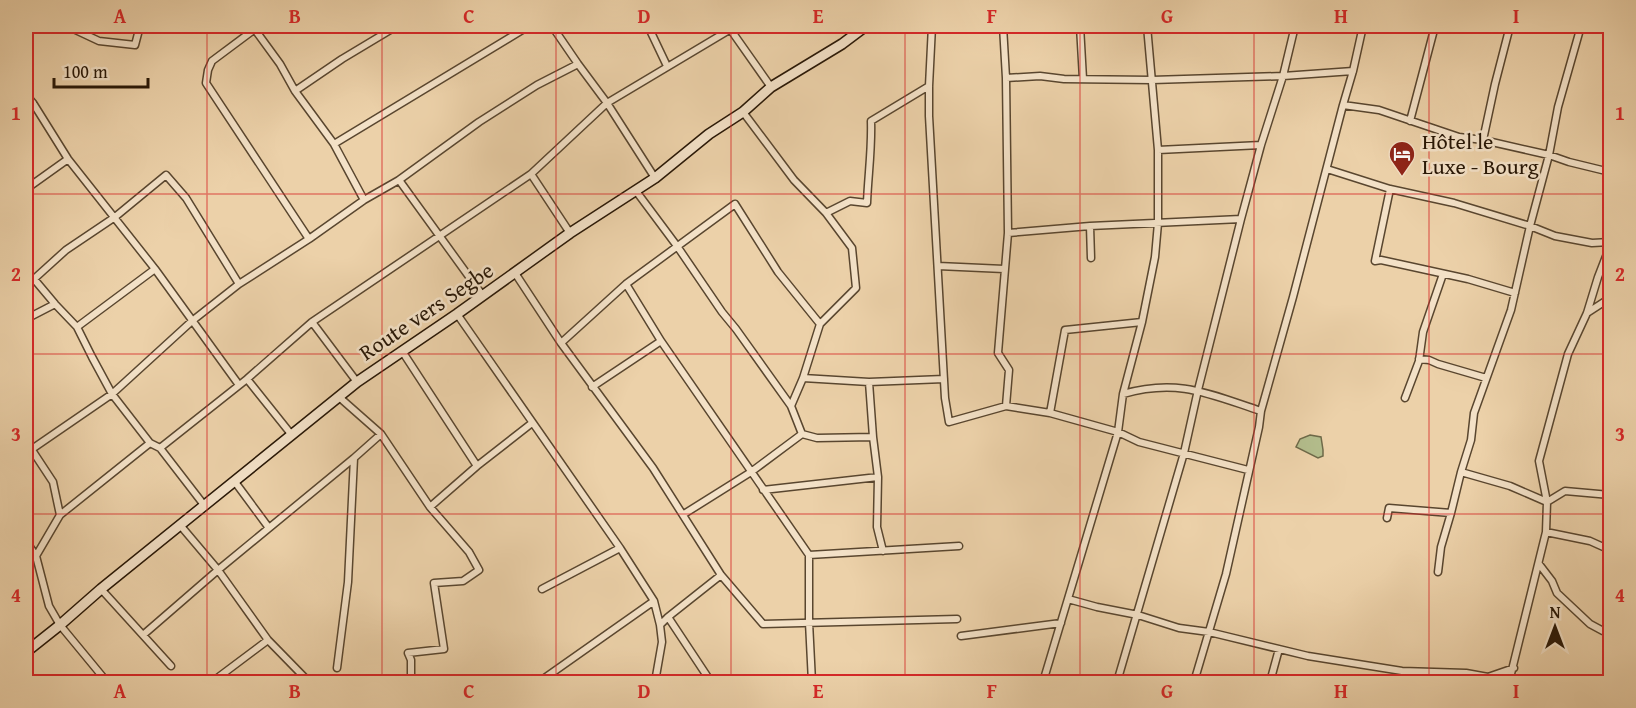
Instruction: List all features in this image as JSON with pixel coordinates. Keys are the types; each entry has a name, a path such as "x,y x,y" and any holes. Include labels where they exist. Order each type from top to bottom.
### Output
{"main road":[{"name":"Route vers Segbe","path":"26,652 357,382 570,234 655,178 709,135 743,112 771,87 842,44 866,26"}],"street":[{"path":"67,26 99,41 135,45 140,26"},
{"path":"334,144 529,26"},
{"path":"552,26 607,103 655,178"},
{"path":"648,26 666,66"},
{"path":"932,26 929,86 945,399 949,422 1006,406 1050,413 1118,432 1139,442 1248,470"},
{"path":"1003,26 1008,233 998,353 1009,370 1006,406"},
{"path":"1080,26 1083,79"},
{"path":"1043,682 1118,432 1123,394 1142,322 1155,257 1158,223 1158,150 1147,26"},
{"path":"1117,682 1184,453 1240,219 1283,76 1295,26"},
{"path":"1194,682 1226,574 1261,411 1353,71 1363,26"},
{"path":"1410,121 1435,26"},
{"path":"1483,141 1510,26"},
{"path":"1438,572 1461,472 1471,440 1474,413 1511,310 1549,155 1558,107 1581,26"},
{"path":"309,239 206,83 212,61 255,27 295,91 334,144 364,200"},
{"path":"295,91 392,27"},
{"path":"160,448 240,386 312,322 531,174 607,103 731,27 771,87"},
{"path":"32,449 112,394 192,321 240,284 364,200 399,180 479,122 537,85 578,64"},
{"path":"1006,78 1040,76 1064,79 1152,80 1283,76 1353,71"},
{"path":"826,213 850,201 867,203 872,140 871,121 929,86"},
{"path":"26,95 69,159 115,217 240,386"},
{"path":"26,108 33,103"},
{"path":"1343,105 1379,110 1459,137 1549,155 1611,172"},
{"path":"743,112 794,180 826,213 852,249 856,288 820,324 803,378 791,406"},
{"path":"1158,150 1261,145"},
{"path":"26,189 69,159"},
{"path":"1327,169 1390,189 1454,203 1555,236 1611,244 1587,313 1568,354 1539,461 1546,502 1546,532 1509,682"},
{"path":"531,174 570,234"},
{"path":"34,279 66,250 115,217 166,175 186,198 240,284"},
{"path":"399,180 483,296"},
{"path":"1390,189 1375,261 1468,279 1515,293"},
{"path":"636,191 791,406 802,434"},
{"path":"561,343 626,284 735,204 778,272 820,324"},
{"path":"1008,233 1090,226 1240,219"},
{"path":"1090,226 1091,258"},
{"path":"938,266 1004,269"},
{"path":"77,327 154,269"},
{"path":"26,273 77,327 112,394 150,443 160,448 204,505"},
{"path":"515,273 592,387 653,468 721,575 763,624 957,619"},
{"path":"1405,398 1419,359 1423,332 1443,274"},
{"path":"626,284 661,341 809,555 812,682"},
{"path":"1587,313 1607,300 1611,301"},
{"path":"26,319 55,304"},
{"path":"457,314 620,548 654,601 662,642 655,682"},
{"path":"312,322 357,382"},
{"path":"1050,413 1065,330 1142,322"},
{"path":"592,387 661,341"},
{"path":"402,351 477,466"},
{"path":"1419,359 1486,378"},
{"path":"803,378 870,382 945,379"},
{"path":"247,379 291,435"},
{"path":"870,382 878,477 877,527 882,551"},
{"path":"1123,394 1142,389 1176,387 1198,390 1261,411"},
{"path":"339,397 381,434 430,507 469,552 479,570 463,581 434,583 444,649 408,653 411,660 411,682"},
{"path":"430,507 532,423"},
{"path":"143,635 381,434"},
{"path":"684,514 751,472 802,434"},
{"path":"802,434 817,438 873,437"},
{"path":"26,441 53,482 60,515"},
{"path":"36,555 60,515 150,443"},
{"path":"337,668 348,582 354,458"},
{"path":"1461,472 1510,486 1546,502"},
{"path":"763,490 878,477"},
{"path":"235,482 269,528"},
{"path":"1546,502 1565,491 1611,495"},
{"path":"1387,518 1389,508 1451,513"},
{"path":"180,525 218,570 268,640 309,682"},
{"path":"1546,532 1590,541 1611,550"},
{"path":"26,541 36,555 49,606 60,625 107,682"},
{"path":"809,555 958,546"},
{"path":"542,589 620,548"},
{"path":"1539,564 1552,581 1557,593 1590,624 1603,631 1611,632"},
{"path":"660,625 721,575"},
{"path":"101,589 171,666"},
{"path":"1068,599 1138,615 1179,628 1209,632 1308,657 1402,671 1488,677 1514,668"},
{"path":"539,682 654,601"},
{"path":"668,617 711,682"},
{"path":"961,636 1060,623"},
{"path":"219,682 216,680 268,640"},
{"path":"1270,682 1279,650"}],"green space":[{"path":"1310,435 1321,437 1323,456 1318,458 1296,447 1300,439"}],"place":[{"name":"Hôtel le Luxe - Bourg","path":"1402,177"}]}
